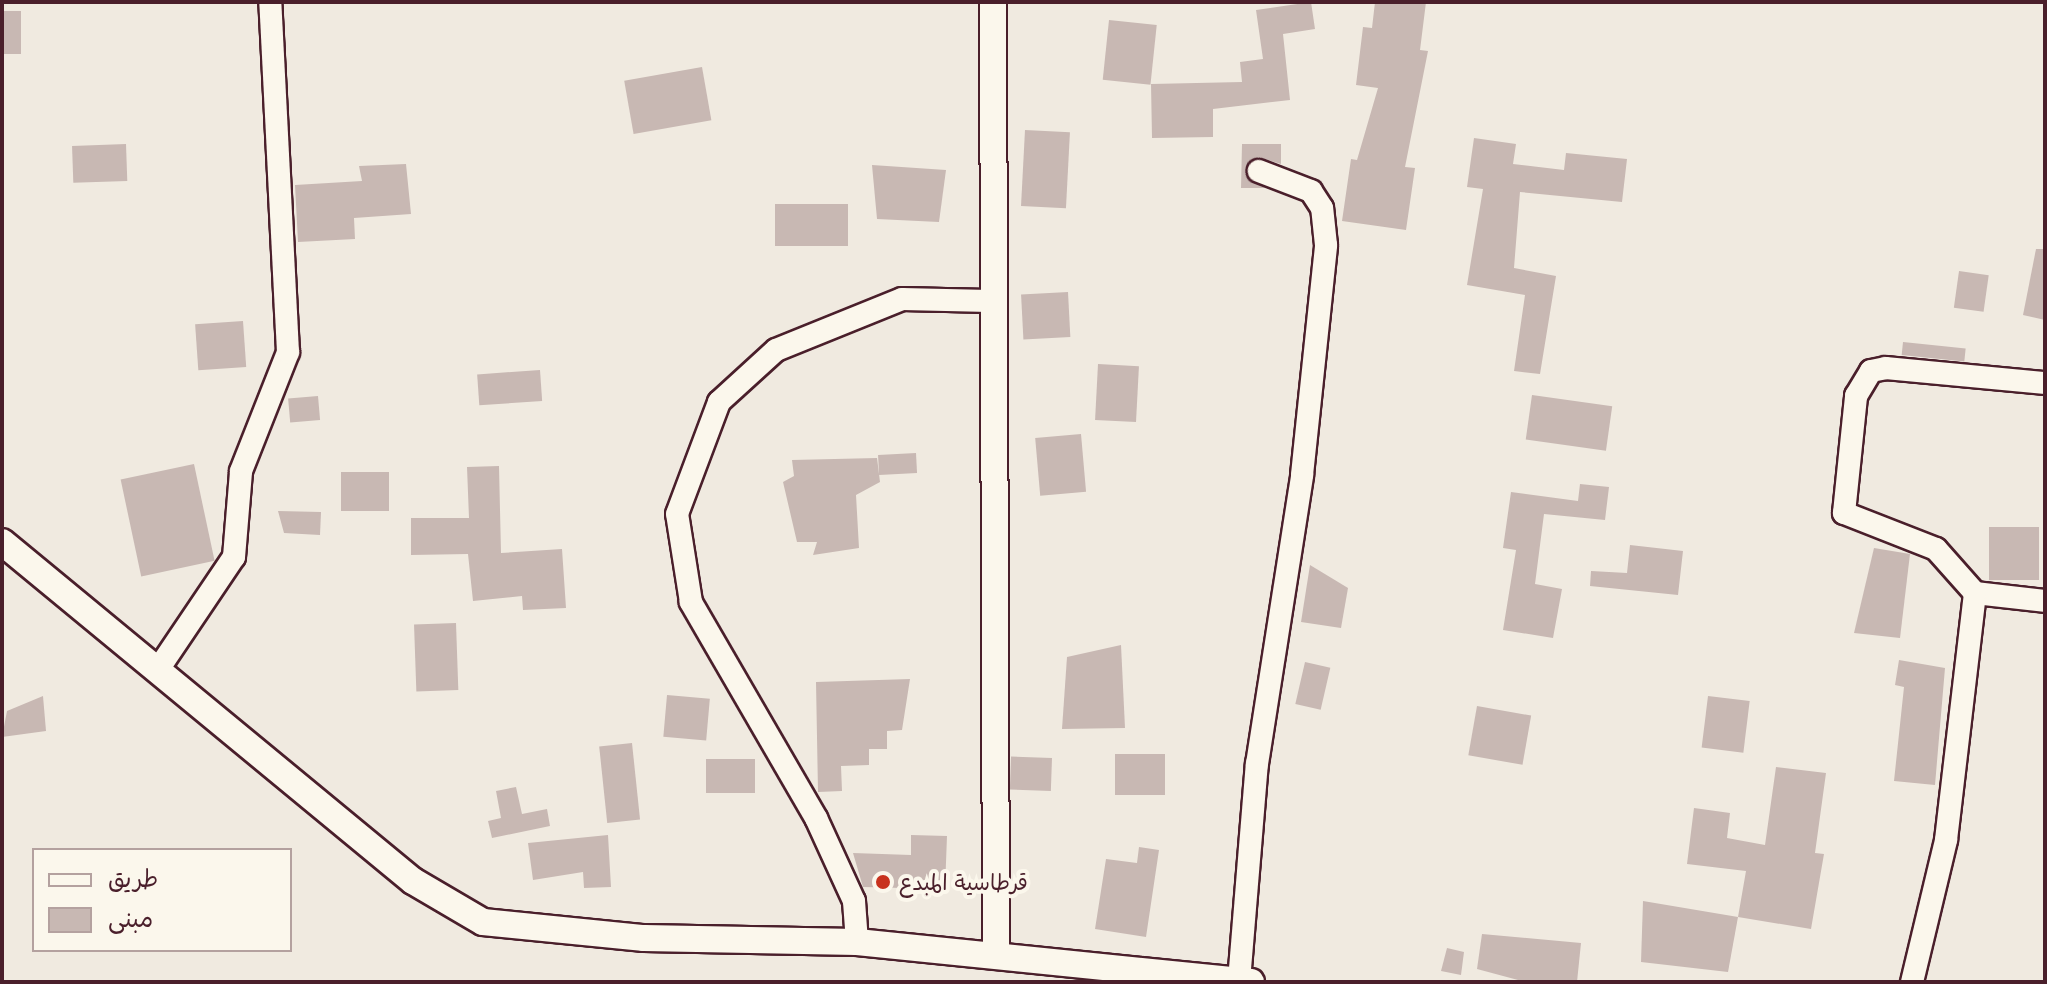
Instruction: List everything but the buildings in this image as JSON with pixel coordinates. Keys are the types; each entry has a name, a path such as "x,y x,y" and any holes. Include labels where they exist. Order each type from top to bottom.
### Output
{"street":[{"path":"159,668 234,557 241,471 288,352 270,2"},
{"path":"993,2 990,301 996,953"},
{"path":"2,542 159,668 413,881 483,922 644,938 857,942 996,953 1245,981 1257,764 1302,475 1326,245 1322,208 1311,191 1259,171"},
{"path":"857,942 854,901 816,818 691,602 677,514 719,402 776,350 902,299 990,301"},
{"path":"2045,383 1886,368 1861,380 1844,513 1936,549 1975,593 2045,601"},
{"path":"1912,982 1946,840 1975,593"}],"place":[{"name":"قرطاسية المبدع","path":"883,882"}]}
